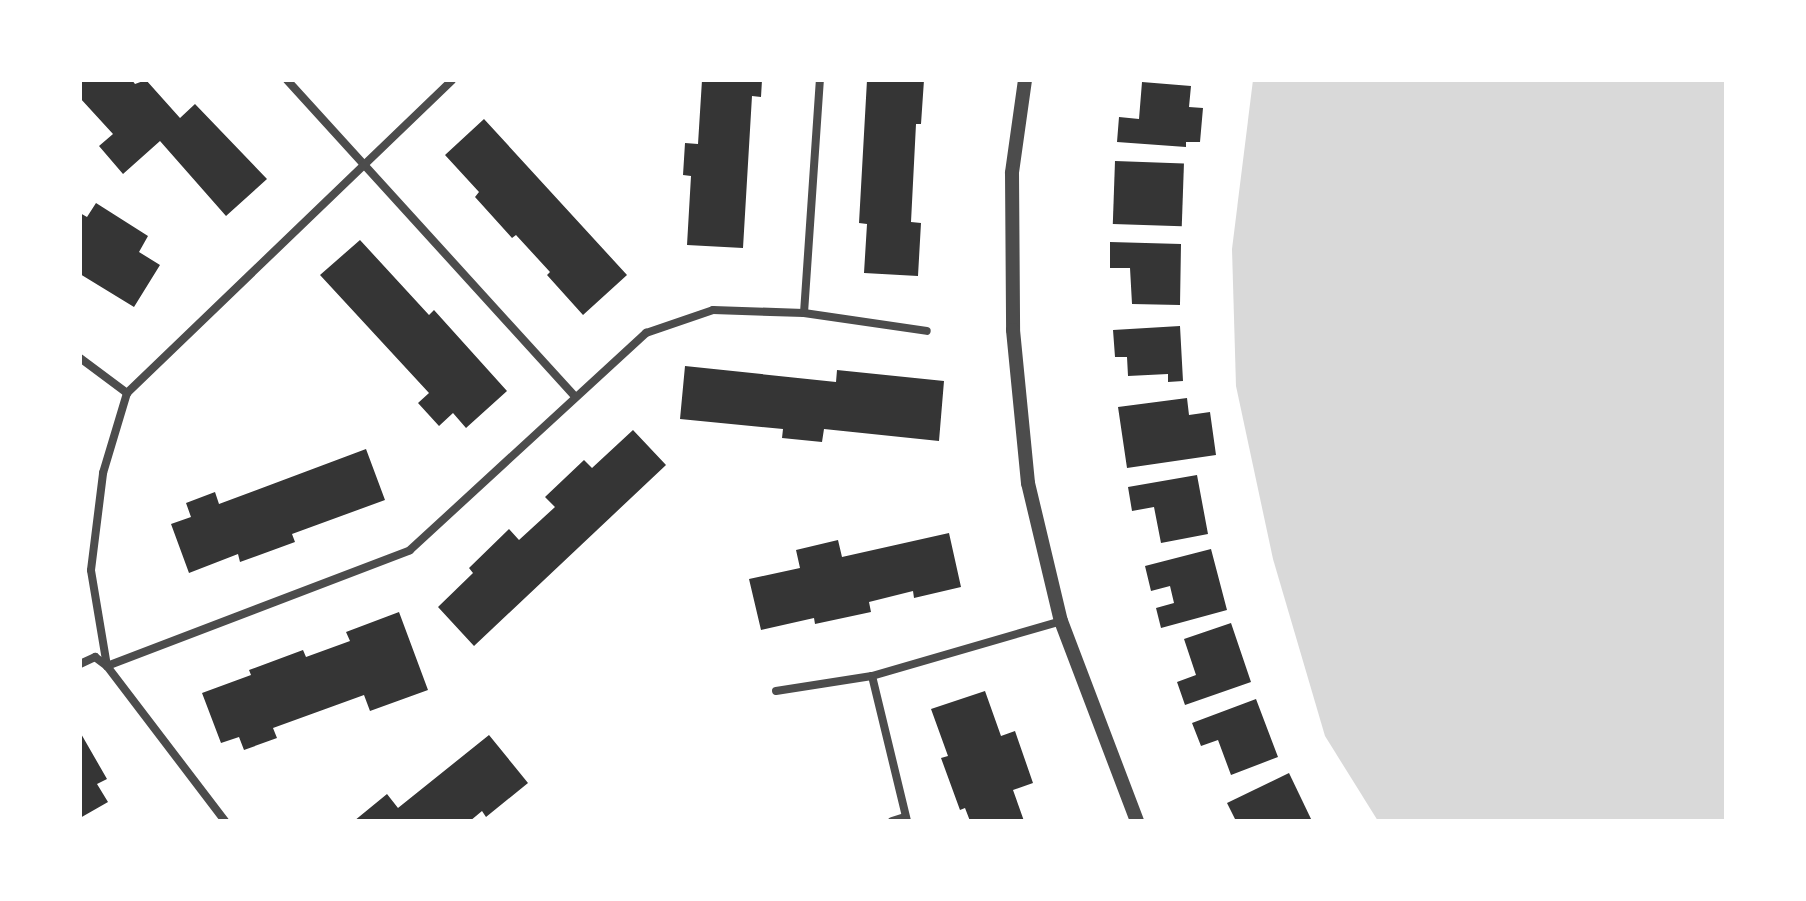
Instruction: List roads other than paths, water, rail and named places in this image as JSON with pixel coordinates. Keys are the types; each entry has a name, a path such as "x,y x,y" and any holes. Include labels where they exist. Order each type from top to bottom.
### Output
{"street":[{"path":"287,80 575,396"},
{"path":"107,666 91,570 103,473 127,393 452,80"},
{"path":"804,313 820,80"},
{"path":"1025,80 1012,173 1013,330 1028,483 1061,621 1137,821"},
{"path":"107,666 410,550 646,333 713,310 804,313 927,331"},
{"path":"80,358 127,393"},
{"path":"776,691 872,676 1061,621"},
{"path":"80,664 95,657 107,666 225,821"},
{"path":"872,676 906,819 892,821"}]}
